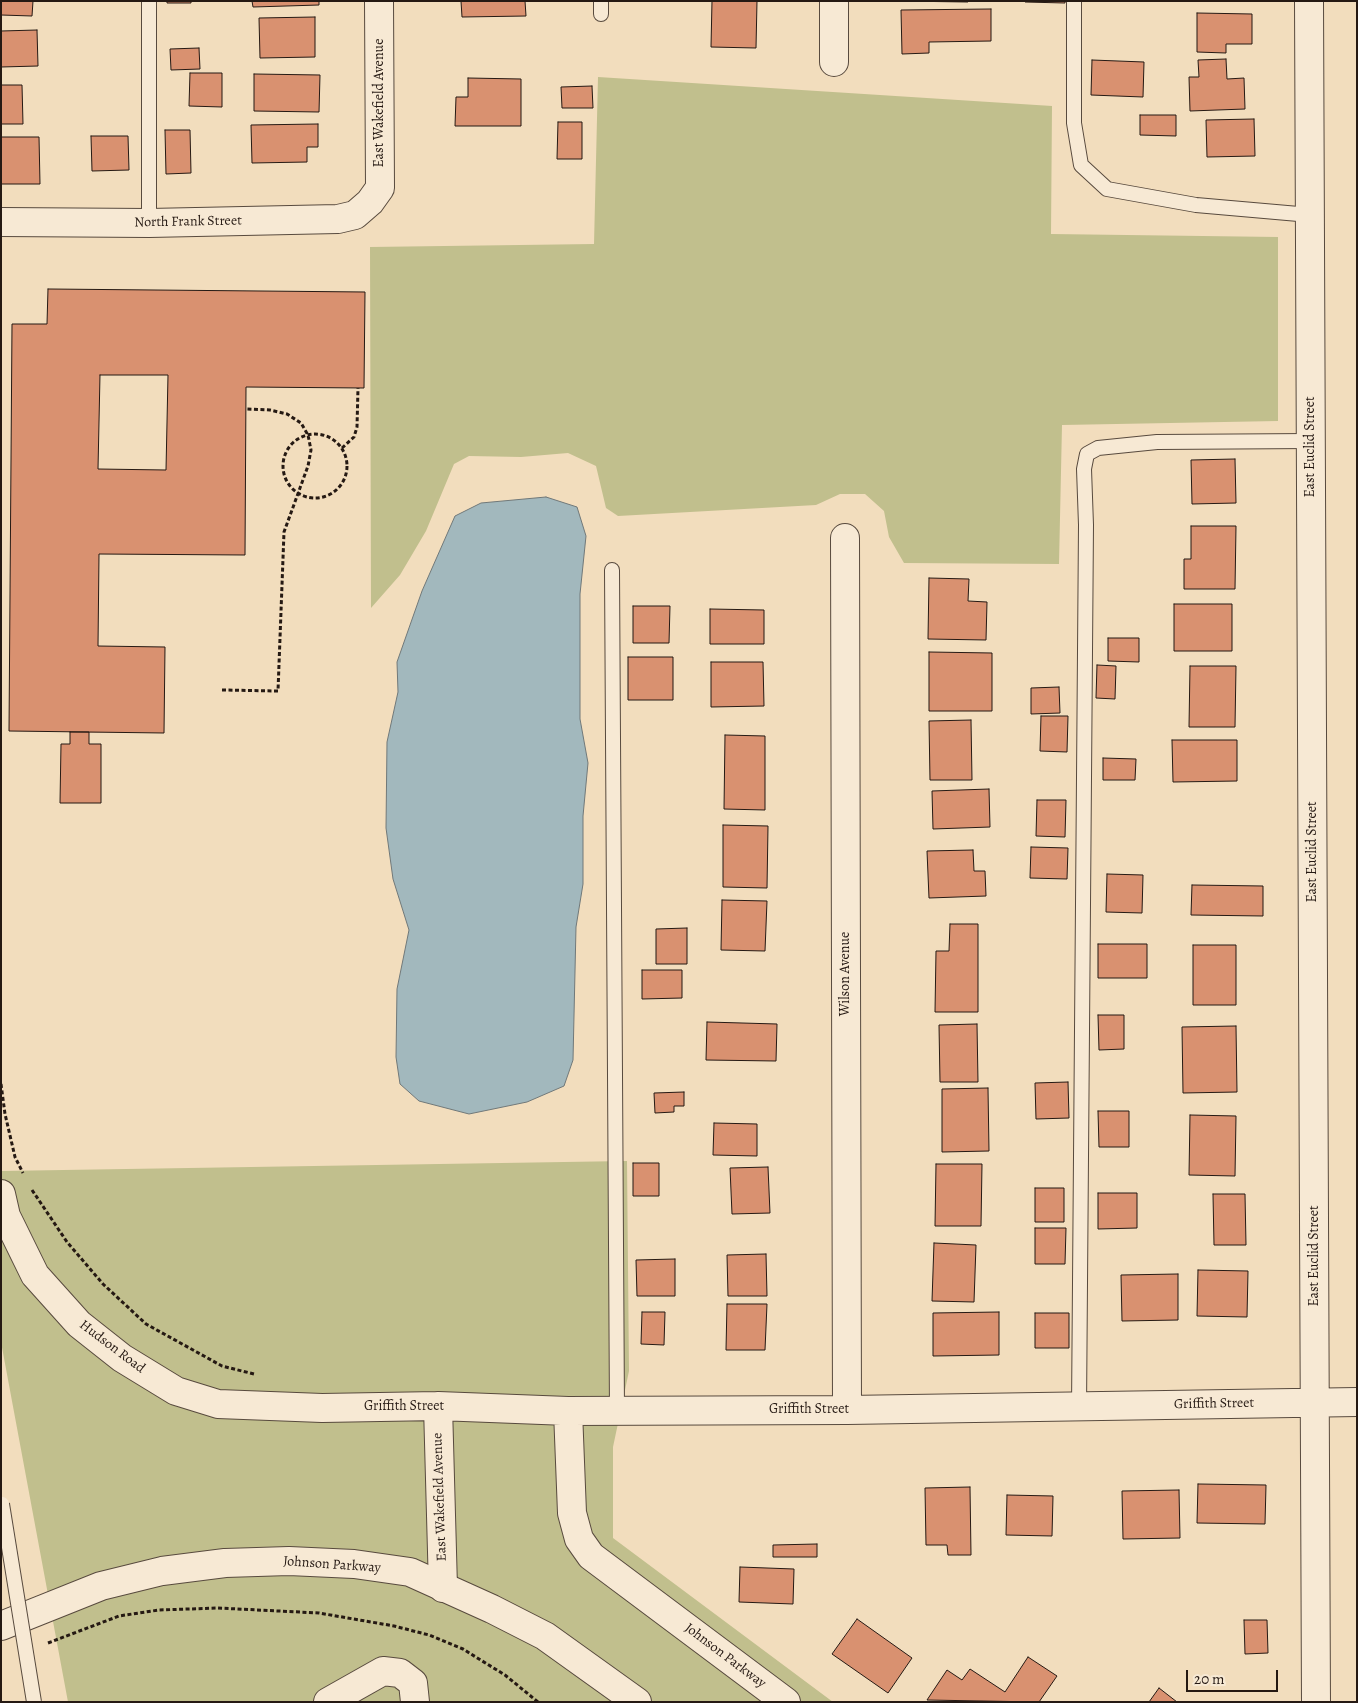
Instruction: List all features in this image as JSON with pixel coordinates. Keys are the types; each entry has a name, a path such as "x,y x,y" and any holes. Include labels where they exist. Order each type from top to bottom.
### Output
{"street":[{"name":"East Wakefield Avenue","path":"370,202 380,188 379,1"},
{"path":"834,1 834,62"},
{"name":"East Euclid Street","path":"1309,1 1316,1702"},
{"name":"North Frank Street","path":"1,222 149,223 338,219 355,214 370,202"},
{"name":"Wilson Avenue","path":"845,538 847,1410"},
{"name":"Hudson Road","path":"1,1194 6,1216 35,1275 80,1324 122,1358 176,1391 218,1404 262,1406"},
{"name":"Griffith Street","path":"262,1406 438,1406 617,1411 1079,1408 1357,1402"},
{"name":"East Wakefield Avenue","path":"438,1406 443,1588"},
{"name":"Johnson Parkway","path":"568,1411 572,1513 579,1539 591,1556 786,1702"},
{"name":"Johnson Parkway","path":"1,1626 100,1586 162,1571 225,1563 289,1561 354,1564 410,1572 545,1636 637,1702"},
{"path":"328,1702 383,1671 400,1673 413,1683 414,1702"}],"lane":[{"path":"149,1 149,223"},
{"path":"1074,1 1074,123 1081,165 1108,189 1196,205 1310,215"},
{"path":"1079,1408 1086,535 1084,469 1088,454 1098,448 1157,442 1311,441"},
{"path":"612,570 617,1411"},
{"path":"2,1500 34,1702"}],"path":[{"path":"342,448 354,436 357,428 358,388"},
{"path":"222,690 278,691 281,558 284,532 308,466 310,450 308,436 301,423 287,414 270,410 246,409"},
{"path":"308,436 324,436 334,440 342,448 348,467 341,486 324,498 314,498 297,493 288,483 284,473 283,462 287,452 294,443 308,436"},
{"path":"1,1084 5,1114 15,1157 32,1189 67,1242 103,1284 146,1324 222,1366 266,1377 262,1406"},
{"path":"42,1646 118,1616 159,1610 218,1608 319,1613 394,1626 429,1635 462,1649 488,1664 538,1702"}],"shaded area":[{"path":"598,77 1052,106 1051,234 1278,237 1278,421 1062,425 1059,564 904,563 889,537 884,511 865,494 840,494 816,505 618,516 606,508 596,466 568,453 521,457 469,456 454,464 426,531 400,575 371,608 370,247 594,244"},
{"path":"627,1161 629,1371 613,1447 613,1538 833,1702 68,1702 1,1342 1,1171"}],"water":[{"path":"546,497 577,507 586,536 580,594 580,719 588,763 583,816 583,884 576,927 573,1060 564,1086 527,1102 469,1114 419,1101 400,1084 396,1057 397,989 409,930 393,879 386,828 387,742 398,692 397,662 422,591 455,516 481,503"}],"building":[{"path":"1,1 33,1 32,16 1,15"},
{"path":"167,1 191,1 191,3 167,3"},
{"path":"252,1 319,1 319,5 253,7"},
{"path":"461,1 525,1 526,16 462,17"},
{"path":"712,1 757,1 756,48 711,47"},
{"path":"899,1 968,1 968,2"},
{"path":"1065,1 1065,3 1025,2"},
{"path":"991,9 991,41 929,42 929,53 902,54 901,10"},
{"path":"1197,13 1252,14 1252,44 1226,44 1226,53 1197,52"},
{"path":"315,17 315,57 260,58 259,18"},
{"path":"37,30 38,66 1,67 1,31"},
{"path":"199,48 200,69 171,70 170,49"},
{"path":"1226,59 1227,79 1244,78 1245,109 1190,111 1189,77 1199,77 1198,60"},
{"path":"1092,60 1144,62 1143,97 1091,95"},
{"path":"190,73 222,73 222,107 189,106"},
{"path":"254,74 320,75 319,112 254,111"},
{"path":"468,78 521,79 521,126 455,126 456,97 468,97"},
{"path":"1,85 22,85 23,124 1,124"},
{"path":"592,86 593,108 562,108 561,87"},
{"path":"1140,115 1176,115 1176,136 1140,135"},
{"path":"1254,119 1255,156 1207,157 1206,120"},
{"path":"558,122 582,122 582,159 557,159"},
{"path":"318,124 318,147 307,147 307,162 252,163 251,125"},
{"path":"165,130 190,130 191,173 166,174"},
{"path":"91,136 128,136 129,170 92,171"},
{"path":"1,137 39,137 40,184 1,184"},
{"path":"48,289 365,292 364,388 246,387 245,555 99,554 98,646 165,647 164,733 9,731 12,324 47,324","holes":["100,375 168,375 166,470 98,469"]},
{"path":"1235,459 1236,503 1192,504 1191,460"},
{"path":"1191,526 1236,526 1235,589 1184,589 1184,559 1191,559"},
{"path":"929,578 969,579 968,601 987,602 986,640 928,639"},
{"path":"1174,604 1232,604 1232,651 1174,651"},
{"path":"633,606 670,606 669,643 633,643"},
{"path":"710,609 764,610 764,644 710,644"},
{"path":"1108,638 1139,638 1139,662 1108,661"},
{"path":"929,652 992,653 992,711 929,711"},
{"path":"628,657 673,657 673,700 628,700"},
{"path":"711,662 763,662 764,706 711,707"},
{"path":"1097,665 1116,666 1115,699 1096,698"},
{"path":"1190,666 1236,666 1235,727 1189,727"},
{"path":"1059,687 1060,713 1031,714 1031,688"},
{"path":"1041,716 1068,716 1067,752 1040,751"},
{"path":"971,720 972,780 930,780 929,721"},
{"path":"70,732 89,732 89,744 101,744 101,803 60,803 61,744 70,744"},
{"path":"725,735 765,736 765,810 724,809"},
{"path":"1172,740 1237,740 1237,781 1173,782"},
{"path":"1103,758 1136,759 1135,780 1103,780"},
{"path":"989,789 990,827 933,829 932,791"},
{"path":"1037,800 1066,800 1065,837 1036,836"},
{"path":"723,825 768,826 767,888 723,887"},
{"path":"1031,847 1068,848 1067,879 1030,878"},
{"path":"973,850 974,871 985,871 986,896 929,898 927,851"},
{"path":"1107,874 1143,875 1142,913 1106,912"},
{"path":"1192,885 1263,886 1263,916 1191,915"},
{"path":"722,900 767,901 765,951 721,950"},
{"path":"950,924 978,924 978,1012 935,1012 936,951 949,951"},
{"path":"687,928 687,964 656,964 656,929"},
{"path":"1098,944 1147,944 1147,978 1098,978"},
{"path":"1193,945 1236,945 1236,1005 1193,1005"},
{"path":"642,970 682,970 682,998 642,999"},
{"path":"1098,1015 1124,1015 1124,1049 1099,1050"},
{"path":"707,1022 777,1024 776,1061 706,1060"},
{"path":"977,1024 978,1082 940,1082 939,1025"},
{"path":"1236,1026 1237,1092 1183,1093 1182,1027"},
{"path":"1068,1082 1069,1118 1036,1119 1035,1083"},
{"path":"988,1088 989,1151 942,1152 942,1089"},
{"path":"684,1092 684,1106 674,1106 674,1112 655,1113 654,1093"},
{"path":"1098,1111 1129,1111 1129,1147 1099,1147"},
{"path":"1190,1115 1236,1116 1235,1176 1189,1175"},
{"path":"714,1123 757,1124 757,1156 713,1155"},
{"path":"633,1163 659,1163 659,1196 633,1196"},
{"path":"936,1164 982,1164 981,1226 935,1226"},
{"path":"768,1167 770,1213 732,1214 730,1168"},
{"path":"1035,1188 1064,1188 1064,1222 1035,1222"},
{"path":"1098,1193 1137,1193 1137,1228 1098,1229"},
{"path":"1213,1194 1245,1194 1246,1245 1214,1245"},
{"path":"1035,1228 1066,1228 1065,1264 1035,1264"},
{"path":"934,1243 976,1245 974,1302 932,1301"},
{"path":"766,1254 767,1296 728,1296 727,1255"},
{"path":"675,1259 675,1296 637,1296 636,1260"},
{"path":"1198,1270 1248,1271 1247,1317 1197,1316"},
{"path":"1178,1274 1178,1320 1122,1321 1121,1275"},
{"path":"727,1304 767,1304 765,1350 726,1350"},
{"path":"642,1312 665,1312 664,1345 641,1344"},
{"path":"999,1312 999,1355 933,1356 933,1313"},
{"path":"1035,1313 1069,1313 1069,1348 1035,1348"},
{"path":"1198,1484 1266,1485 1265,1524 1197,1523"},
{"path":"970,1487 971,1555 948,1555 947,1545 926,1545 925,1488"},
{"path":"1179,1490 1180,1538 1123,1539 1122,1491"},
{"path":"1007,1495 1053,1496 1052,1536 1006,1535"},
{"path":"817,1544 817,1557 773,1557 773,1545"},
{"path":"740,1567 794,1569 793,1604 739,1602"},
{"path":"857,1619 912,1658 888,1693 832,1654"},
{"path":"1244,1620 1267,1620 1268,1653 1245,1654"},
{"path":"1028,1657 1057,1676 1039,1702 927,1700 947,1670 962,1680 970,1669 1005,1692"},
{"path":"1159,1688 1177,1702 1149,1702"}]}
